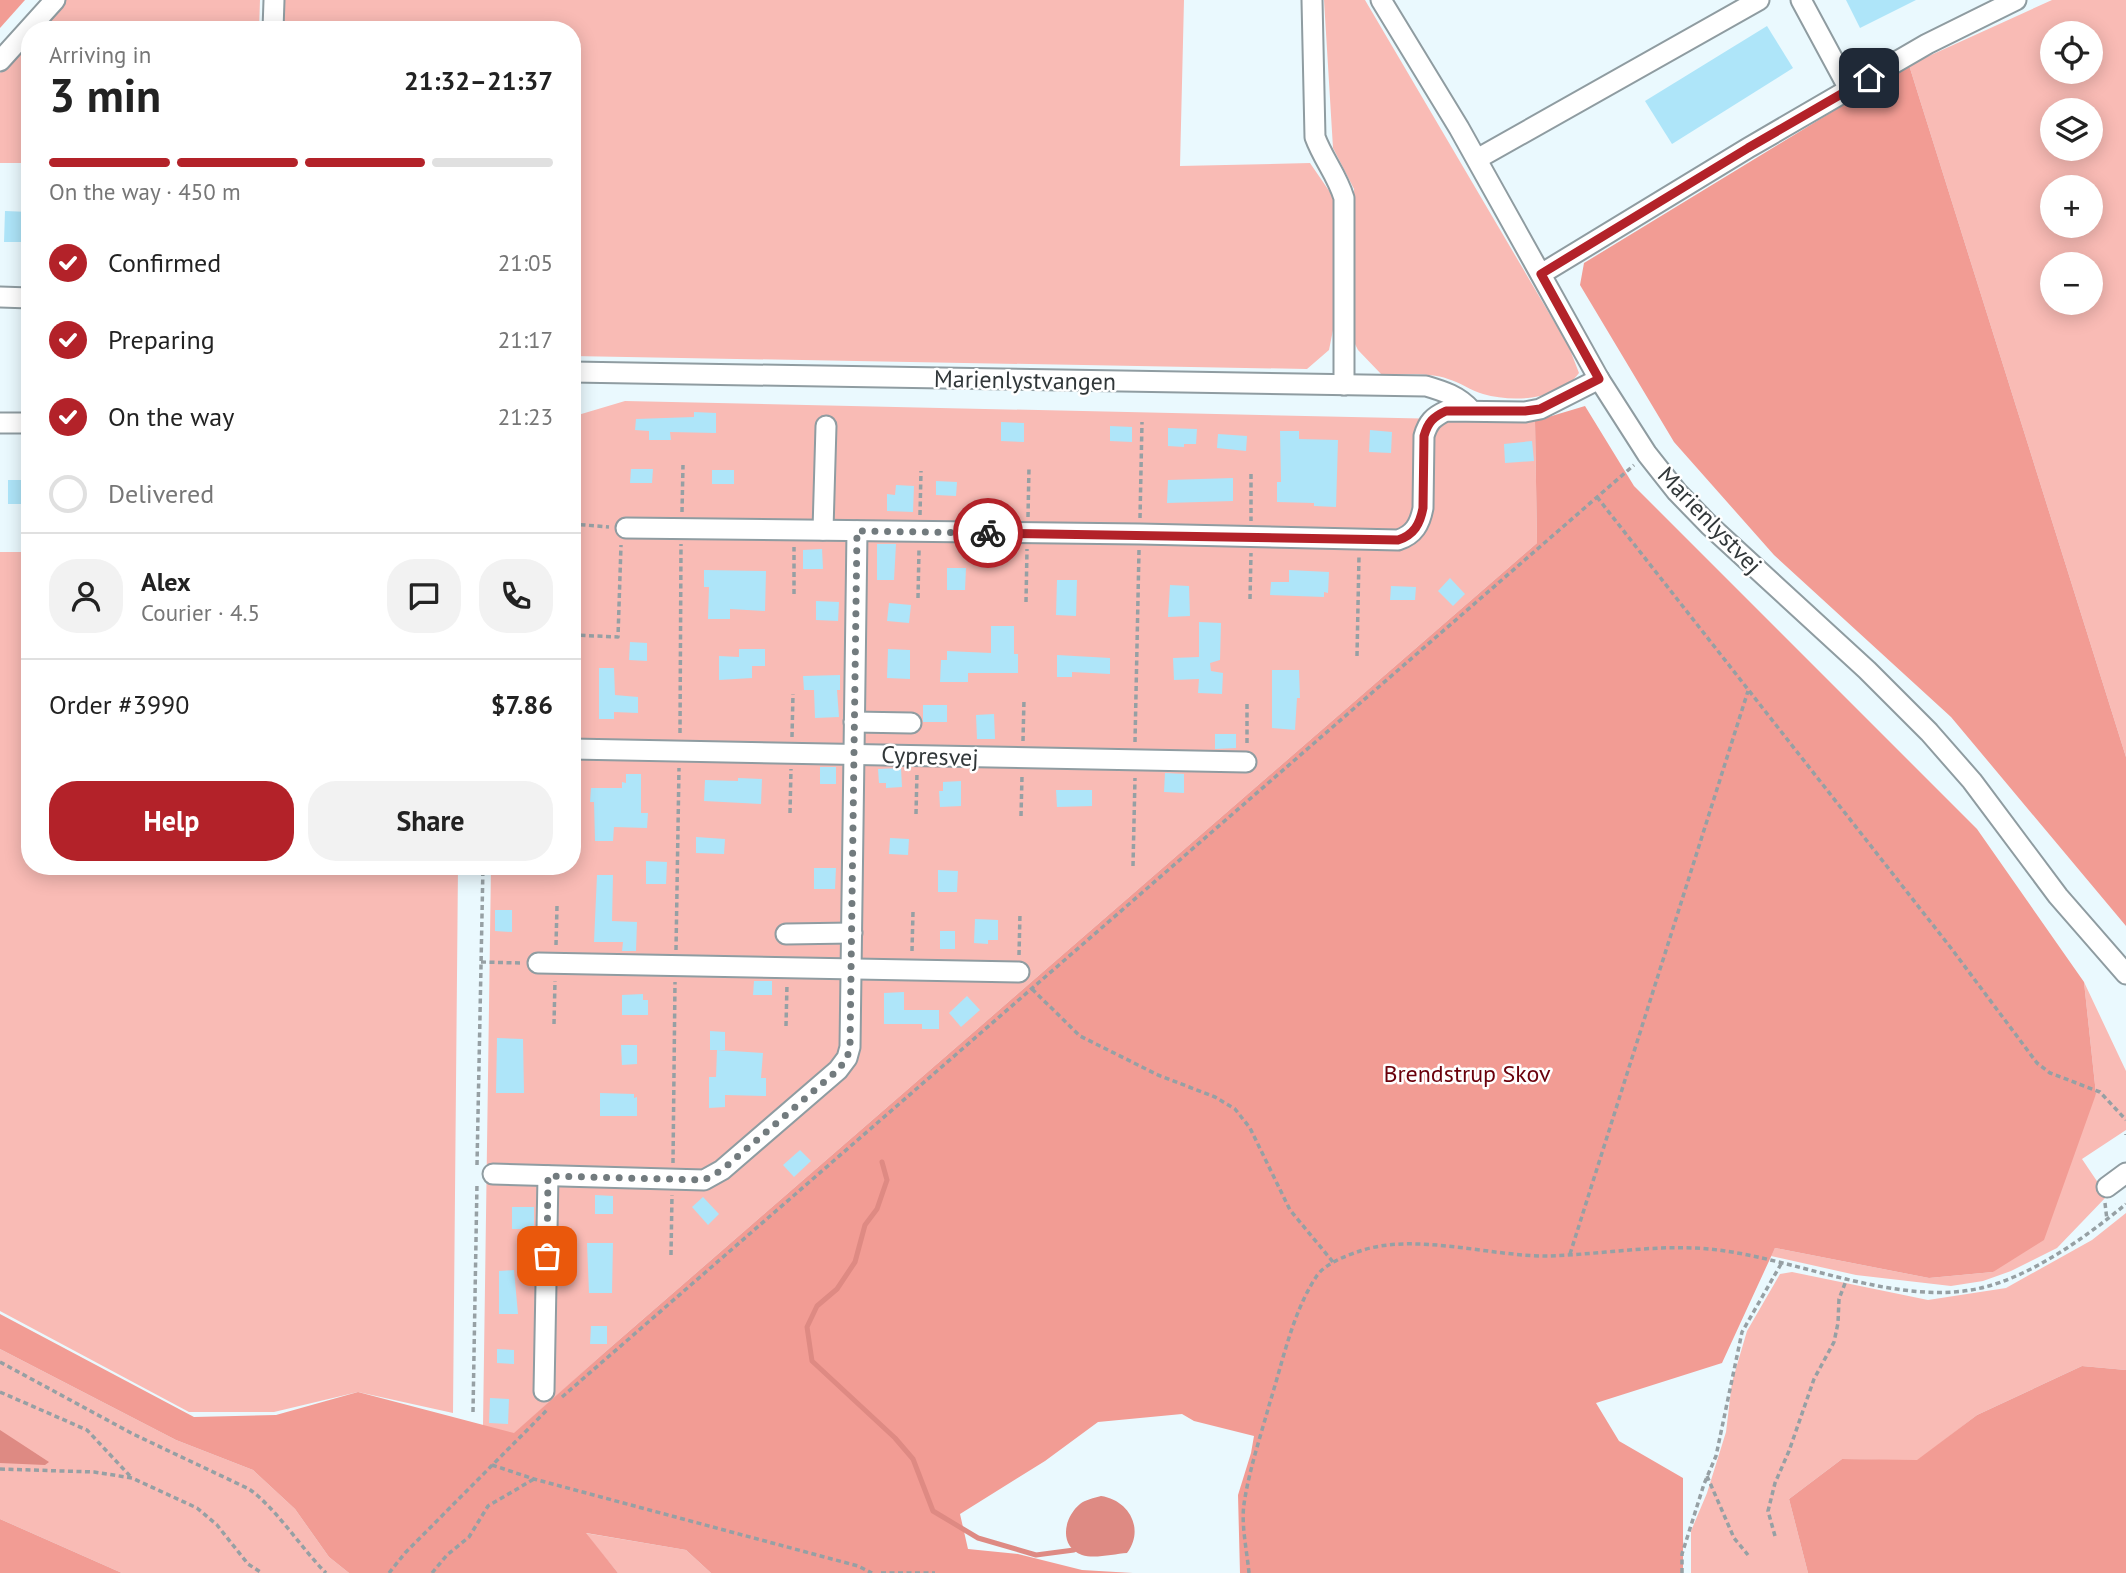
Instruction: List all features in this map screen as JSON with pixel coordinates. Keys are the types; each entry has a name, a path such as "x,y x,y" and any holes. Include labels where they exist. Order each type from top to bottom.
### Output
{"street":[{"path":"36,21 55,0"},
{"path":"273,21 274,0"},
{"path":"1312,0 1315,137 1321,156 1330,165 1344,198 1344,385"},
{"name":"Marienlystvej","path":"1381,0 1476,159 1599,379 1647,454 1709,525 1867,670 1929,732 1972,781 2058,896 2126,974"},
{"path":"1476,159 1759,0"},
{"path":"1801,0 1849,89"},
{"path":"1541,274 1927,44 2016,0"},
{"path":"0,61 21,38"},
{"path":"0,297 21,298"},
{"name":"Marienlystvangen","path":"581,372 1426,386 1447,392 1465,402 1471,410"},
{"path":"624,528 1398,540 1408,537 1416,529 1423,508 1424,436 1427,425 1434,416 1446,411 1540,409 1599,379"},
{"path":"0,423 21,423"},
{"path":"823,530 826,426"},
{"path":"482,1174 704,1180 714,1176 838,1070 847,1058 850,1047 852,970 857,531"},
{"path":"854,722 911,723"},
{"name":"Cypresvej","path":"581,749 1246,762"},
{"path":"786,934 852,933"},
{"path":"538,963 1018,972"},
{"path":"2107,1187 2126,1173"},
{"path":"544,1391 548,1176"}],"path":[{"path":"1133,866 1142,422"},
{"path":"389,1573 542,1414 1647,454"},
{"path":"671,1255 683,465"},
{"path":"1597,498 1951,948 2037,1063 2050,1073 2100,1092 2126,1120"},
{"path":"581,525 624,528 618,637 581,635"},
{"path":"794,530 794,594"},
{"path":"1357,656 1359,539"},
{"path":"1570,1254 1748,691"},
{"path":"1246,762 1247,702"},
{"path":"916,814 917,756"},
{"path":"472,1412 482,1174 483,875"},
{"path":"911,971 913,912"},
{"path":"1018,972 1020,913"},
{"path":"481,962 538,963"},
{"path":"786,1026 787,968"},
{"path":"1031,988 1080,1036 1158,1075 1215,1097 1235,1110 1250,1128 1290,1210 1333,1262"},
{"path":"1249,1573 1243,1506 1258,1444 1294,1324 1317,1275 1333,1262 1361,1250 1402,1243 1548,1256 1649,1247 1718,1250 1898,1288 1940,1292 1980,1288 2013,1276 2055,1255 2126,1204"},
{"path":"1682,1573 1682,1554 1716,1456 1742,1332 1781,1264"},
{"path":"1774,1536 1768,1511 1775,1483 1814,1379 1834,1342 1839,1299 1847,1278"},
{"path":"0,1362 133,1434 249,1489 262,1499 326,1573"},
{"path":"0,1392 86,1430 132,1478"},
{"path":"492,1465 534,1479 858,1566 872,1573"},
{"path":"0,1469 94,1472 132,1478 197,1508 218,1525 248,1564 262,1573"},
{"path":"1707,1476 1734,1538 1748,1555"},
{"path":"432,1573 447,1555 469,1537 488,1506 534,1479"},
{"path":"881,1573 935,1573"}],"shaded area":[{"path":"66,0 260,0 259,21 47,21"},
{"path":"283,0 1184,0 1180,166 1310,163 1334,198 1333,330 1329,350 1307,369 581,356 581,21 282,21"},
{"path":"1324,0 1365,0 1569,347 1579,373 1560,389 1535,397 1495,397 1432,375 1382,375 1358,350 1352,338 1354,189 1333,148"},
{"path":"2052,0 2126,0 2126,757 1909,65"},
{"path":"21,50 21,163 0,163 0,73"},
{"path":"625,401 1535,421 1537,543 514,1434 483,1426 491,875 581,875 581,414"},
{"path":"0,552 21,552 21,875 458,875 453,1413 358,1392 274,1412 189,1412 0,1311"},
{"path":"2084,982 2126,1071 2126,1130 2082,1159 2107,1196 2057,1248 2011,1271 1983,1281 1951,1286 1856,1275 1771,1256 1775,1248 1929,1278 1993,1272 2096,1094"},
{"path":"2126,1213 2126,1370 2082,1366 1977,1415 1917,1461 1842,1459 1789,1499 1808,1573 1691,1573 1691,1531 1707,1493 1726,1432 1732,1382 1747,1331 1780,1274 1792,1272 1928,1300 2006,1288 2092,1240"},
{"path":"0,1349 176,1440 253,1470 295,1509 329,1557 349,1573 122,1573 0,1519"},
{"path":"0,1430 49,1462 45,1465 0,1463"},
{"path":"1101,1496 1119,1503 1131,1517 1134,1535 1127,1553 1087,1556 1074,1551 1069,1545 1066,1531 1070,1516 1082,1503"},
{"path":"585,1533 686,1550 711,1573 618,1573"}],"green space":[{"path":"0,0 25,0 0,28"},
{"path":"1909,65 2126,757 2126,926 1951,717 1774,555 1674,442 1580,285 1584,263"},
{"name":"Brendstrup Skov","path":"1585,406 1634,486 1977,829 2084,982 2096,1094 2044,1240 1993,1272 1929,1278 1775,1248 1722,1363 1596,1403 1619,1441 1683,1478 1683,1573 1240,1573 1238,1495 1254,1436 1194,1421 1182,1414 1098,1422 1045,1461 960,1514 968,1549 1018,1554 1082,1570 1133,1573 711,1573 686,1550 586,1533 618,1573 349,1573 329,1557 295,1509 253,1470 176,1440 0,1349 0,1314 194,1417 276,1415 358,1392 514,1433 1537,543 1535,421"},
{"path":"2082,1366 2126,1370 2126,1573 1808,1573 1789,1499 1842,1459 1917,1460 1977,1415"},
{"path":"0,1519 122,1573 0,1573"}],"building":[{"path":"1846,0 1916,0 1860,28"},
{"path":"1767,26 1793,68 1672,144 1645,101"},
{"path":"5,211 21,212 21,242 4,242"},
{"path":"694,412 716,413 716,433 670,432 671,440 649,440 649,431 635,430 636,419 694,417"},
{"path":"1001,422 1024,423 1024,442 1001,441"},
{"path":"1110,426 1132,427 1132,442 1110,441"},
{"path":"1168,428 1197,429 1196,444 1184,444 1184,447 1168,446"},
{"path":"1370,430 1392,432 1391,453 1369,452"},
{"path":"1280,431 1299,431 1299,439 1338,440 1336,507 1314,506 1314,503 1277,502 1277,482 1281,482"},
{"path":"1218,434 1247,436 1246,451 1217,448"},
{"path":"1532,441 1534,461 1505,463 1504,444"},
{"path":"631,469 653,469 652,483 630,483"},
{"path":"712,470 734,470 734,484 712,484"},
{"path":"1233,478 1233,501 1167,503 1168,480"},
{"path":"8,480 21,480 21,504 8,504"},
{"path":"936,481 957,482 956,496 936,495"},
{"path":"896,485 914,486 913,512 887,511 887,494 895,495"},
{"path":"877,544 896,544 894,580 877,580"},
{"path":"822,549 823,569 803,569 803,550"},
{"path":"947,568 966,568 965,590 947,590"},
{"path":"704,570 766,571 765,611 730,609 730,619 708,619 709,587 704,587"},
{"path":"1289,570 1329,572 1328,593 1324,592 1324,597 1270,595 1271,582 1289,582"},
{"path":"1450,578 1465,594 1453,606 1438,591"},
{"path":"1057,580 1077,580 1076,616 1056,615"},
{"path":"1170,585 1189,586 1190,616 1168,617"},
{"path":"1391,586 1416,587 1415,600 1390,600"},
{"path":"816,601 839,602 838,621 816,620"},
{"path":"889,603 911,605 909,623 887,621"},
{"path":"1199,622 1221,623 1220,660 1210,663 1211,671 1223,673 1222,694 1198,693 1199,679 1174,680 1173,658 1199,657"},
{"path":"991,626 1014,626 1014,654 1018,654 1018,673 968,673 968,682 940,682 941,660 947,660 947,651 991,653"},
{"path":"630,642 647,643 647,661 629,660"},
{"path":"739,649 765,649 765,666 752,666 752,678 719,680 719,656 739,657"},
{"path":"888,649 910,650 910,679 887,678"},
{"path":"1057,655 1110,658 1110,674 1072,672 1072,677 1057,677"},
{"path":"599,668 614,668 615,695 638,697 638,713 614,712 614,719 599,719"},
{"path":"1272,670 1299,670 1300,698 1297,698 1295,730 1272,728"},
{"path":"840,675 840,690 837,690 839,717 815,718 814,690 804,690 803,676"},
{"path":"923,705 947,705 947,722 923,722"},
{"path":"994,714 995,739 977,739 976,715"},
{"path":"1215,734 1236,734 1236,748 1215,749"},
{"path":"820,767 836,767 836,784 820,784"},
{"path":"901,768 902,787 886,788 886,783 879,783 878,769"},
{"path":"1165,773 1184,774 1184,793 1164,792"},
{"path":"626,774 641,774 641,813 648,813 647,828 614,827 613,841 595,841 591,788 622,788 622,782 626,783"},
{"path":"738,778 762,779 761,804 704,801 705,780 738,781"},
{"path":"961,781 961,806 940,807 939,791 943,791 943,782"},
{"path":"1056,790 1092,790 1092,806 1057,807"},
{"path":"696,837 725,839 724,854 696,853"},
{"path":"890,838 909,839 908,855 889,854"},
{"path":"646,861 667,862 666,884 646,884"},
{"path":"814,868 836,868 835,889 814,889"},
{"path":"938,870 958,871 957,892 938,892"},
{"path":"597,875 613,875 612,921 637,922 636,951 622,951 623,942 594,942"},
{"path":"495,910 512,910 512,932 495,931"},
{"path":"975,919 998,920 998,940 988,940 988,944 974,943"},
{"path":"940,931 955,931 955,949 940,949"},
{"path":"754,981 772,981 772,995 753,995"},
{"path":"904,992 904,1010 939,1010 939,1029 922,1029 922,1024 884,1024 884,993"},
{"path":"643,994 643,1000 648,1000 648,1015 622,1015 622,995"},
{"path":"967,996 980,1010 961,1027 949,1013"},
{"path":"710,1031 725,1032 725,1050 710,1050"},
{"path":"497,1038 523,1039 524,1093 496,1093"},
{"path":"621,1045 637,1045 637,1064 622,1065"},
{"path":"717,1050 763,1053 761,1078 766,1078 766,1096 725,1095 725,1107 709,1108 709,1077 716,1077"},
{"path":"600,1093 634,1094 634,1098 637,1097 637,1116 600,1116"},
{"path":"800,1150 811,1161 794,1177 783,1165"},
{"path":"595,1195 613,1196 613,1214 595,1214"},
{"path":"703,1197 719,1214 708,1225 692,1207"},
{"path":"512,1207 534,1207 534,1229 512,1229"},
{"path":"587,1243 613,1243 612,1293 589,1293"},
{"path":"514,1270 518,1314 499,1314 499,1271"},
{"path":"591,1326 607,1326 607,1344 590,1344"},
{"path":"497,1349 514,1350 514,1364 497,1363"},
{"path":"490,1398 509,1399 508,1424 489,1423"}],"waterway":[{"path":"882,1162 887,1180 877,1209 865,1225 855,1262 837,1289 817,1306 807,1327 812,1361 895,1438 913,1459 933,1511 978,1538 1036,1555 1074,1550"}],"way so far":[{"path":"547,1256 548,1176 704,1180 722,1170 838,1070 847,1058 850,1047 852,970 857,531 988,533"}],"route":[{"path":"988,533 1398,540 1408,537 1421,519 1424,436 1427,425 1434,416 1446,411 1540,409 1599,379 1541,274 1869,78"}]}
